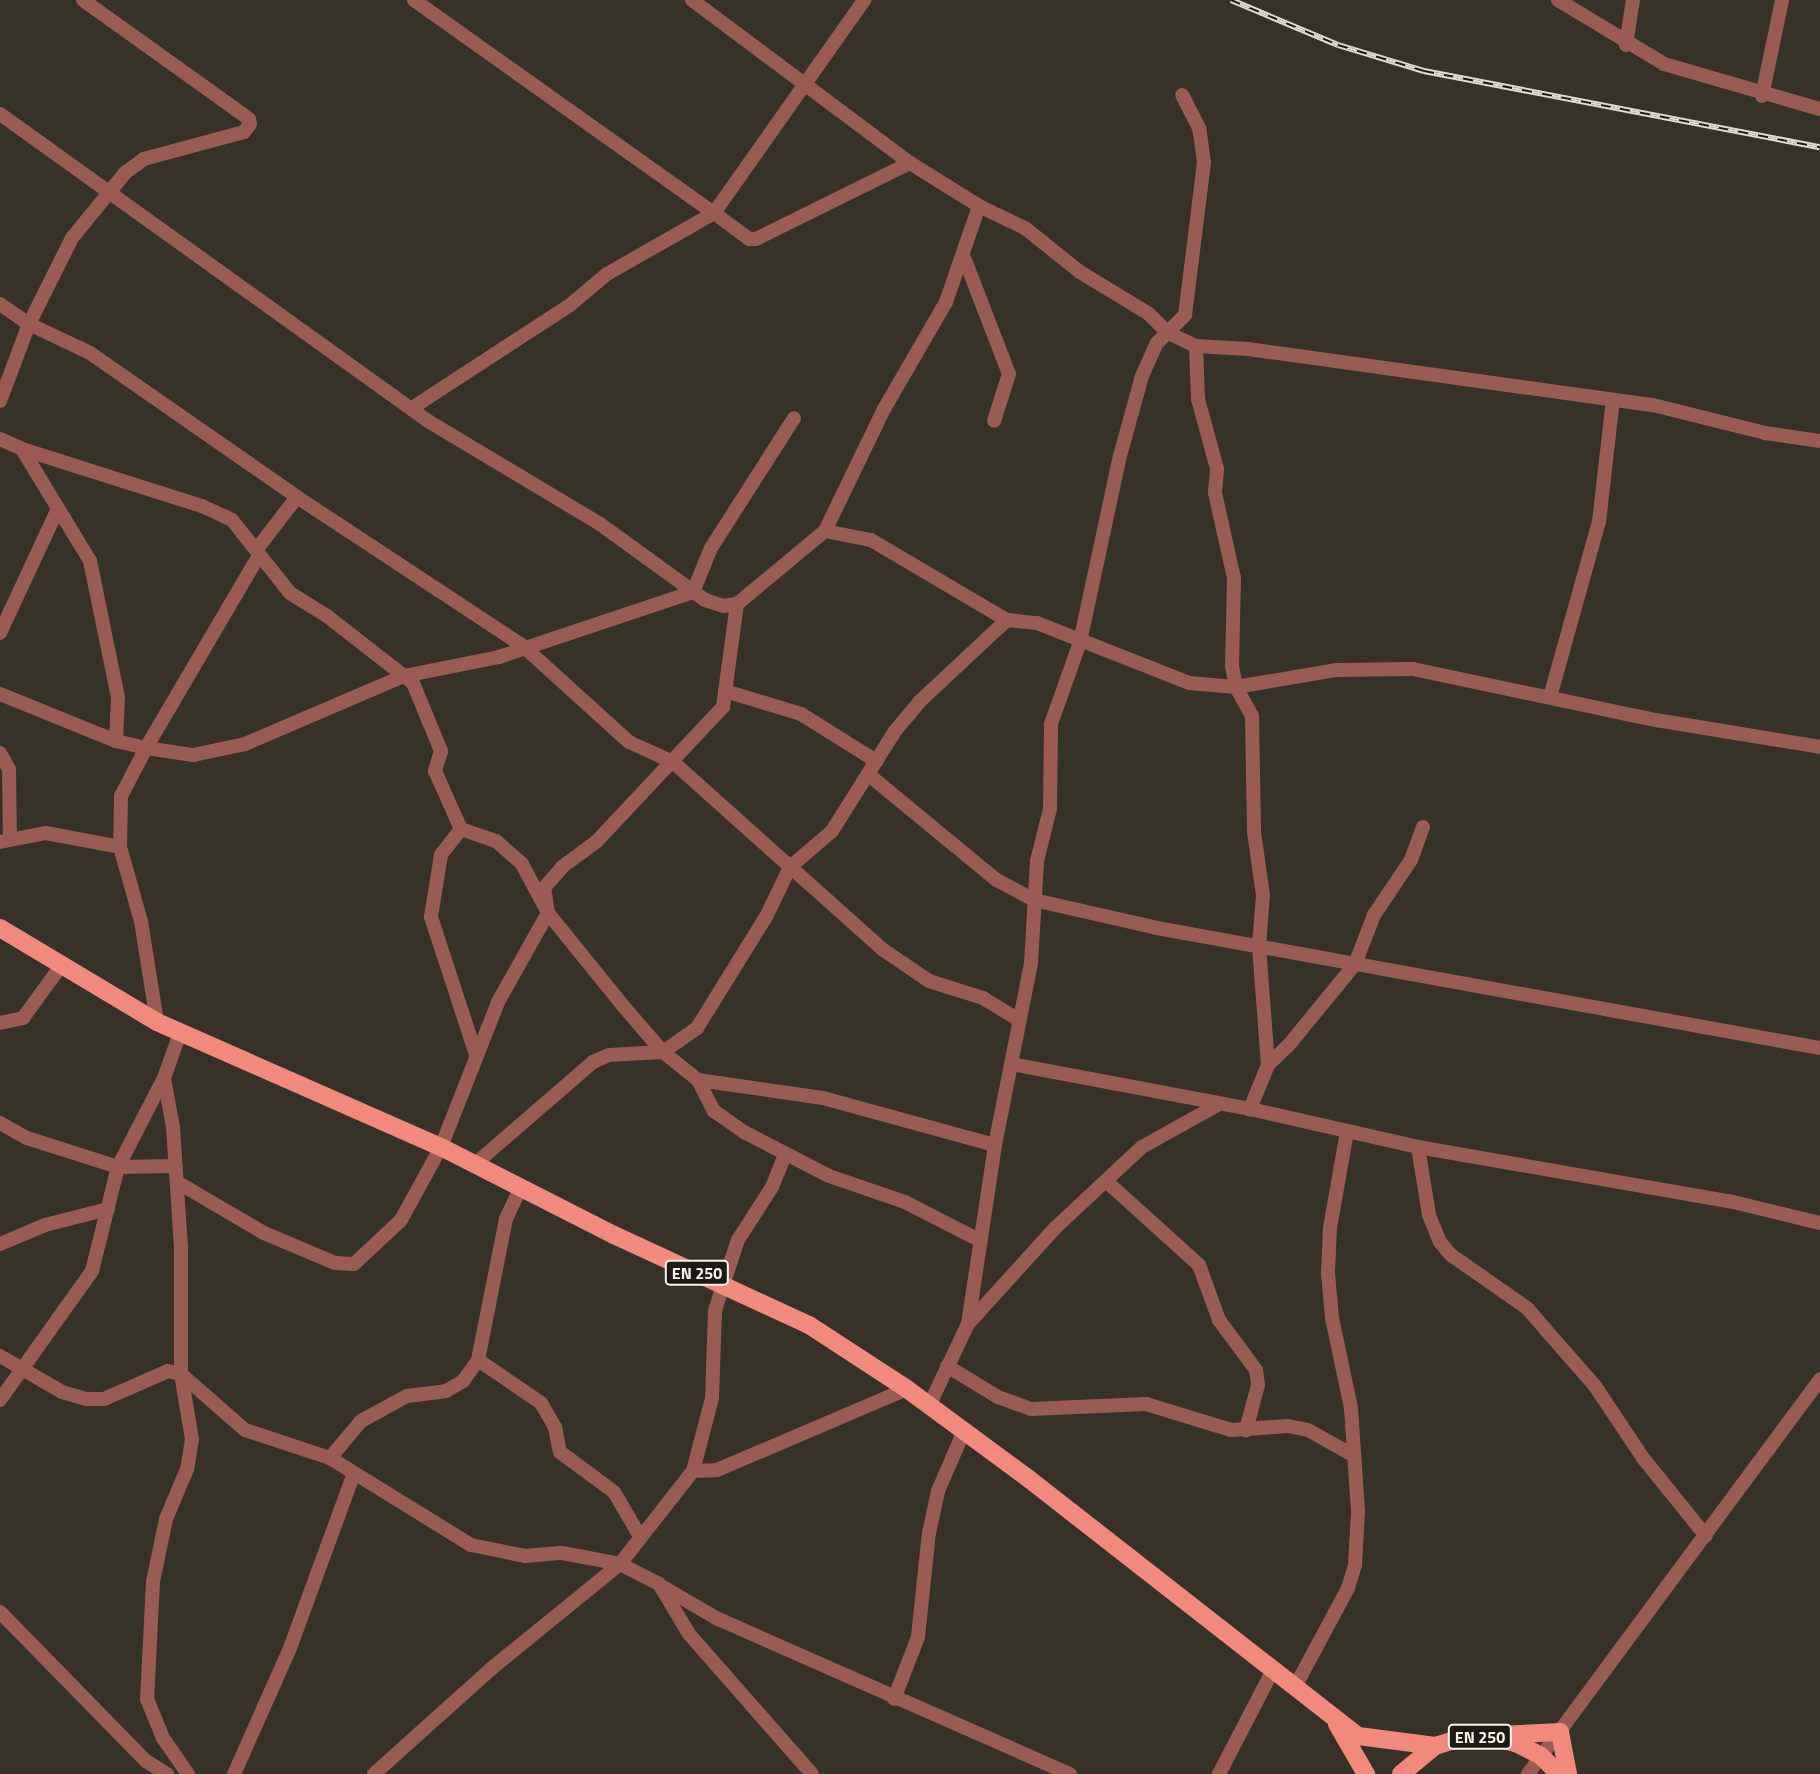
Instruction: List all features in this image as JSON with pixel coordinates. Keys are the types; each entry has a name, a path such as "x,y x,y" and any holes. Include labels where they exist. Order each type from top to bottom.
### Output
{"main road":[{"name":"EN 250","path":"0,928 60,967 157,1023 441,1147 520,1189 809,1325 907,1389 964,1431 1274,1668 1358,1736 1434,1746"},
{"name":"EN 250","path":"1334,1718 1366,1774"},
{"path":"1489,1737 1560,1732 1568,1774"},
{"name":"EN 250","path":"1401,1774 1434,1746 1461,1738 1489,1737 1516,1743 1541,1756 1559,1774"}],"street":[{"path":"0,401 29,324 72,238 107,193 144,159 244,132 250,120 83,0"},
{"path":"414,0 749,239 756,239 910,163"},
{"path":"692,0 910,163 979,206 1026,228 1080,272 1149,314 1168,333 1196,346 1248,349 1613,400 1820,441"},
{"path":"412,408 570,305 607,274 714,213 803,81 864,0"},
{"path":"1558,0 1626,45 1664,64 1762,96 1820,109"},
{"path":"1626,45 1633,0"},
{"path":"1762,96 1782,0"},
{"path":"968,1324 995,1145 1031,963 1037,861 1051,809 1051,724 1080,642 1138,389 1157,343 1185,315 1204,162 1199,128 1182,95"},
{"path":"0,114 107,193 412,408 600,524 693,592 723,606 737,604 825,531 884,409 946,302 965,260 979,206"},
{"path":"965,260 1009,374 994,421"},
{"path":"0,304 29,324 90,353 297,497 523,646 629,742 673,762 882,949 919,974 983,998 1019,1020"},
{"path":"1196,346 1198,399 1217,469 1214,493 1234,578 1236,687 1252,716 1254,832 1263,895 1259,946 1268,1065"},
{"path":"1550,697 1599,522 1613,400"},
{"path":"693,592 711,548 794,418"},
{"path":"0,439 22,449 202,506 232,520 290,593 413,683 441,751 435,771 461,829 496,841 522,864 548,913 663,1052 698,1080 714,1111 785,1154 829,1176 865,1185 941,1217 981,1241"},
{"path":"22,449 92,566 118,697 116,741"},
{"path":"157,1023 141,921 120,847 121,796 145,748 257,553 297,497"},
{"path":"0,633 57,511"},
{"path":"825,531 871,540 1007,620 1037,623 1180,680 1236,687 1381,668 1413,669 1820,747"},
{"path":"0,694 116,741 192,755 245,744 404,676 499,657 523,646 693,592"},
{"path":"177,1182 264,1233 335,1263 354,1264 401,1220 441,1147 498,1002 548,913 544,888 673,762 723,707 737,604"},
{"path":"474,1165 593,1062 609,1055 663,1052 697,1028 767,915 790,867 832,831 876,761 919,702 1007,620"},
{"path":"725,691 801,714 876,761"},
{"path":"0,753 9,769 5,841 46,833 120,847"},
{"path":"869,775 995,879 1034,900 1259,946 1820,1048"},
{"path":"1250,1109 1268,1065 1289,1046 1355,964 1374,915 1411,860 1423,827"},
{"path":"461,829 441,855 431,917 476,1055"},
{"path":"0,1023 23,1018 60,967"},
{"path":"0,1400 92,1271 118,1167 164,1077 180,1033"},
{"path":"1012,1064 1217,1105 1250,1109 1418,1147 1729,1201 1820,1223"},
{"path":"164,1077 177,1182 181,1374 192,1439 187,1469 166,1519 153,1582 147,1699 163,1738 188,1774"},
{"path":"698,1080 823,1098 995,1145"},
{"path":"929,1406 968,1324 1055,1228 1152,1140 1217,1105"},
{"path":"0,1123 27,1138 118,1167 176,1166"},
{"path":"1295,1687 1348,1588 1355,1565 1351,1408 1328,1273 1330,1228 1347,1132"},
{"path":"1418,1147 1429,1216 1440,1242 1451,1255 1527,1308 1706,1536"},
{"path":"374,1774 492,1668 620,1564 693,1471 712,1398 715,1311 738,1240 772,1187 785,1154"},
{"path":"1106,1181 1199,1265 1219,1320 1256,1370 1258,1385 1245,1430"},
{"path":"330,1458 361,1422 407,1396 446,1391 463,1381 478,1360 506,1219 520,1189"},
{"path":"0,1244 45,1225 108,1209"},
{"path":"0,1356 22,1371 78,1397 104,1399 168,1371 181,1374 245,1430 330,1458 471,1545 526,1556 562,1553 620,1564 716,1618 894,1699 1070,1774"},
{"path":"478,1360 541,1403 555,1427 560,1452 614,1492 641,1538"},
{"path":"947,1366 998,1396 1031,1409 1146,1404 1207,1426 1245,1430 1288,1426 1308,1430 1353,1455"},
{"path":"1528,1774 1820,1380"},
{"path":"693,1471 716,1470 907,1389"},
{"path":"894,1699 918,1637 929,1533 938,1492 964,1431"},
{"path":"234,1774 290,1648 354,1473"},
{"path":"659,1584 689,1634 812,1774"},
{"path":"0,1612 146,1761 167,1774"},
{"path":"1219,1774 1274,1668"}],"railway":[{"path":"1231,0 1338,45 1424,71 1820,147"}]}
